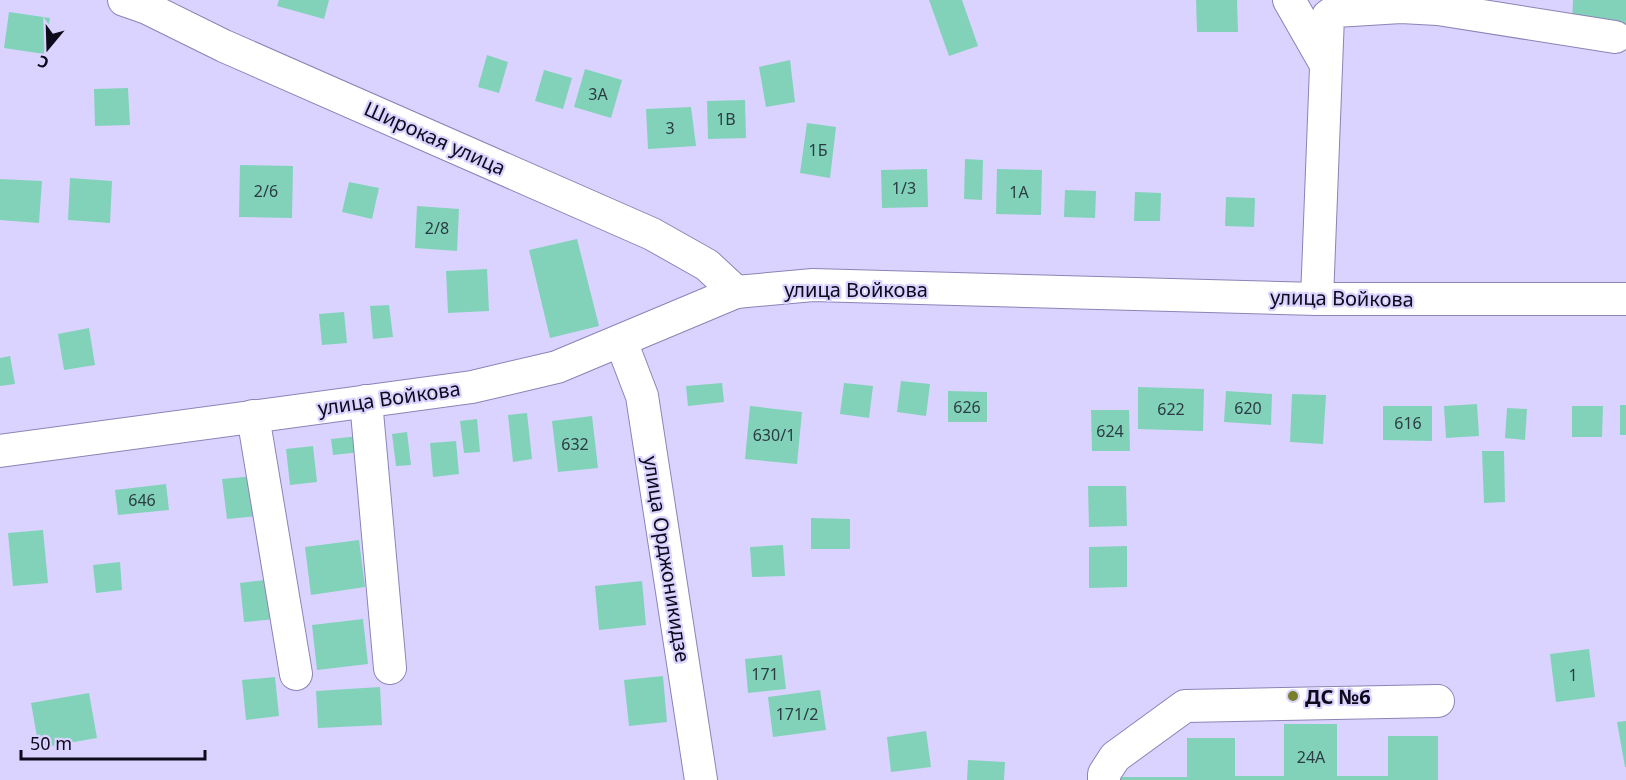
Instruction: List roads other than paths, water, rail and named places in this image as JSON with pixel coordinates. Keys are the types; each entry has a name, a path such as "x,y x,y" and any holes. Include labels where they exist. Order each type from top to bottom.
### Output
{"street":[{"path":"1289,0 1325,63"},
{"name":"Широкая улица","path":"140,3 224,46 652,234 707,265 736,292"},
{"path":"1317,299 1328,16 1335,11 1401,7 1438,9 1615,37"},
{"name":"улица Войкова","path":"0,451 472,387 557,367 736,292 813,285 1317,299 1626,299"},
{"name":"улица Орджоникидзе","path":"621,341 642,396 701,780"},
{"path":"366,401 390,668"},
{"path":"253,416 296,674"},
{"path":"1104,780 1104,774 1115,757 1185,706 1438,701"}],"place":[{"name":"ДС №6","path":"1293,696"}]}
